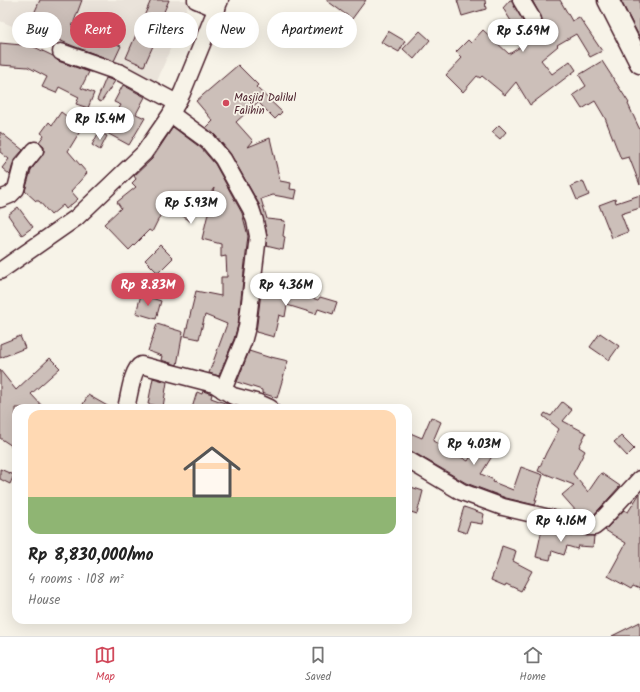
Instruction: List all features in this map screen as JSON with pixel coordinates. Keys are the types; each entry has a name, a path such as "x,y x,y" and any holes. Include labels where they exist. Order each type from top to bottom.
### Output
{"main road":[{"path":"608,0 640,63"}],"street":[{"path":"0,271 76,218 144,153 174,108 218,4 196,0"},
{"path":"521,0 533,20"},
{"path":"61,52 121,74 174,108 216,149 251,209 256,222 258,236 247,327 243,342 223,390"},
{"path":"0,199 10,195 16,189 22,166 35,150"},
{"path":"127,404 134,374 137,367 141,365 214,384 233,396 261,404"},
{"path":"412,462 462,492 503,507 588,527 594,527 599,523 640,479"}],"shaded area":[{"path":"0,0 190,0 185,12 134,12 134,48 171,48 156,84 62,46 62,12 12,12 12,26 0,21"}],"building":[{"path":"40,0 82,0 78,12 70,12 70,45 62,41 62,12 35,12"},
{"path":"151,0 169,0 164,12 146,12"},
{"path":"326,0 366,0 357,12 342,12"},
{"path":"457,0 485,0 486,9 462,16"},
{"path":"510,0 512,0 525,25 533,29 538,28 541,25 542,19 532,0 560,0 572,21 579,17 602,51 590,57 576,34 557,45 558,46 541,60 552,74 570,61 576,70 530,105 516,82 505,95 482,76 480,78 477,76 463,92 446,75 462,58 456,52 468,40 471,43 483,30 509,54 525,44 503,8"},
{"path":"640,0 640,38 621,1"},
{"path":"388,31 405,41 399,52 381,42"},
{"path":"420,31 430,40 414,59 403,49"},
{"path":"134,39 134,48 152,48 144,66 126,58"},
{"path":"0,43 12,44 12,48 36,48 53,56 58,61 89,72 81,88 94,93 88,108 76,104 79,97 59,87 56,93 42,87 47,77 28,67 0,65"},
{"path":"78,48 120,48 114,61"},
{"path":"602,61 629,103 628,104 640,130 640,185 629,157 621,159 605,118 595,101 582,109 573,95 586,86 579,75"},
{"path":"238,65 258,85 256,87 282,112 275,119 258,102 236,122 253,141 248,147 270,138 280,181 291,183 290,189 297,190 295,199 273,195 261,199 267,219 285,221 283,250 266,246 267,234 259,204 230,153 215,135 206,128 213,121 196,101"},
{"path":"106,78 115,81 101,102 97,100"},
{"path":"123,85 145,97 136,114 145,118 129,145 105,132 121,105 114,102"},
{"path":"61,112 82,128 68,151 87,173 71,191 78,199 66,209 63,205 51,215 39,201 36,201 25,191 31,170 44,152 44,146 39,142 44,135 41,133 49,122 52,125"},
{"path":"499,125 506,132 500,139 492,132"},
{"path":"173,127 201,148 215,164 242,213 248,236 238,325 219,376 209,373 227,324 205,315 199,339 185,336 196,291 221,296 221,277 227,277 226,256 221,257 221,244 202,239 214,188 190,221 166,204 152,232 149,230 129,250 104,224 121,208 117,202 136,187 132,183 136,179 134,176 152,159"},
{"path":"0,132 23,150 14,160 10,175 2,168 9,159 0,152"},
{"path":"99,132 107,136 100,150 92,145"},
{"path":"583,181 589,195 577,200 571,186"},
{"path":"640,195 640,208 621,214 628,232 612,238 599,205 615,199 616,203"},
{"path":"18,207 33,227 22,235 8,215"},
{"path":"160,245 173,258 158,273 145,260"},
{"path":"262,285 286,292 287,290 318,300 320,297 337,302 333,314 318,309 316,314 287,305 285,317 279,315 274,337 256,332"},
{"path":"141,295 161,301 156,319 136,313"},
{"path":"157,324 183,332 177,365 161,360 162,356 148,351"},
{"path":"600,333 619,346 609,360 590,347"},
{"path":"20,336 25,348 0,358 0,344"},
{"path":"249,351 271,358 288,361 277,398 262,393 262,390 237,382"},
{"path":"50,358 60,368 31,394 40,404 12,404 12,446 0,438 0,370 16,390"},
{"path":"153,378 167,382 163,404 148,404"},
{"path":"203,391 212,394 211,398 228,404 193,404 197,392 202,394"},
{"path":"88,395 104,404 83,404"},
{"path":"562,402 572,410 563,421 586,433 579,447 585,451 573,474 588,492 601,473 620,486 591,518 583,516 577,512 562,495 574,485 538,471 559,429 543,416 545,413 551,416"},
{"path":"431,417 441,422 433,441 468,461 484,435 499,445 481,474 494,480 493,482 513,490 521,467 543,475 535,500 537,500 535,505 506,498 466,483 412,452 412,434 422,438"},
{"path":"621,436 634,449 627,456 614,442"},
{"path":"0,469 12,474 10,484 0,479"},
{"path":"412,487 423,491 417,514 412,512"},
{"path":"640,493 640,589 633,586 631,589 608,576 626,543 605,530 624,510 628,512"},
{"path":"464,507 484,514 482,524 470,522 466,533 457,530"},
{"path":"542,529 572,536 573,533 594,536 593,547 578,546 577,549 567,546 564,555 552,551 550,560 536,557"},
{"path":"502,546 516,551 513,561 532,571 521,591 506,584 505,586 491,580"},
{"path":"640,622 640,636 612,636"}],"place":[{"name":"Masjid Dalilul Falihin","path":"226,103"}]}
